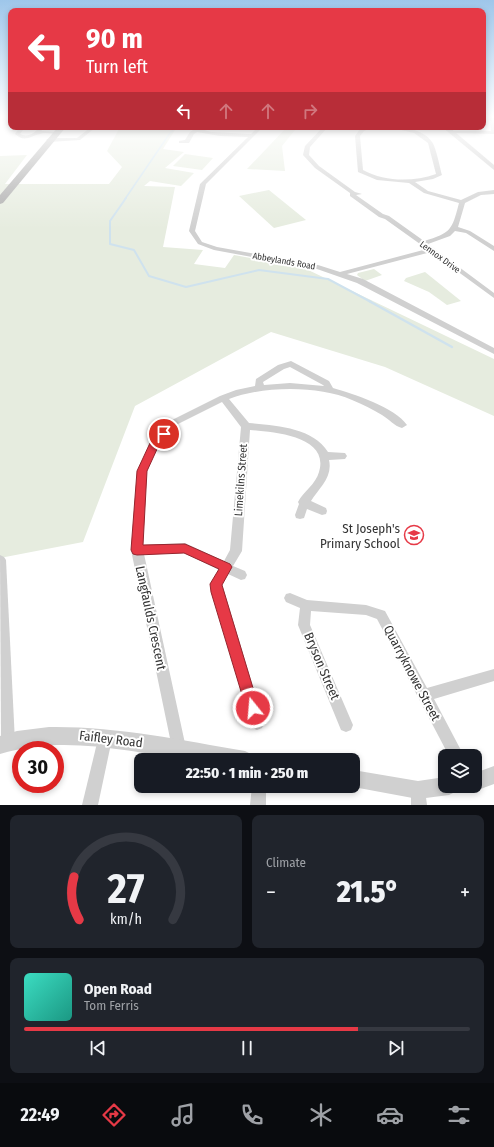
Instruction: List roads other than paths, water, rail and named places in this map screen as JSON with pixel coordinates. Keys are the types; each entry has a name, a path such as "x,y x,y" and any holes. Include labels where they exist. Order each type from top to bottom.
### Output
{"main road":[{"path":"0,201 38,155"}],"street":[{"name":"Abbeylands Road","path":"233,155 203,184 192,231 200,243 216,249 318,266 342,274 494,351"},
{"name":"Lennox Drive","path":"306,155 317,167 353,193 352,195 381,216 387,217 494,296"},
{"path":"359,155 360,171 365,175 379,179 411,182 439,175 434,155"},
{"path":"478,155 494,168"},
{"path":"411,182 426,192 462,202 476,194 494,192"},
{"path":"423,244 447,237 456,228 462,202"},
{"path":"456,228 468,232 494,249"},
{"path":"342,274 432,250"},
{"name":"Langfaulds Crescent","path":"260,388 259,380 281,367 291,364 326,383 330,390"},
{"name":"Langfaulds Crescent","path":"179,748 137,550 142,471 154,445 173,423 223,398 239,392 260,388 290,386 330,390 354,397 386,412 402,425"},
{"path":"223,398 246,426 299,434 315,442 325,456 325,472 303,502 300,515"},
{"name":"Limekilns Street","path":"246,426 236,551 216,584 217,592 257,722"},
{"path":"325,456 342,456"},
{"path":"303,502 322,511"},
{"path":"137,550 185,548 241,575"},
{"path":"0,560 4,743"},
{"path":"290,598 306,605"},
{"name":"Quarryknowe Street","path":"306,605 366,610 381,615 453,749"},
{"name":"Bryson Street","path":"306,605 304,625 346,725"},
{"path":"425,695 494,675"},
{"name":"Faifley Road","path":"4,743 40,736 77,734 206,753"},
{"path":"90,805 105,739"},
{"path":"482,779 494,775"},
{"path":"360,781 419,798 438,790"},
{"path":"258,805 259,793"}],"waterway":[{"path":"125,199 155,155"},
{"path":"126,198 110,221 110,244 134,250 149,276 186,287 259,270 328,279 371,302"},
{"path":"369,301 452,347"}],"place":[{"name":"St Joseph's Primary School","path":"414,535"}]}
